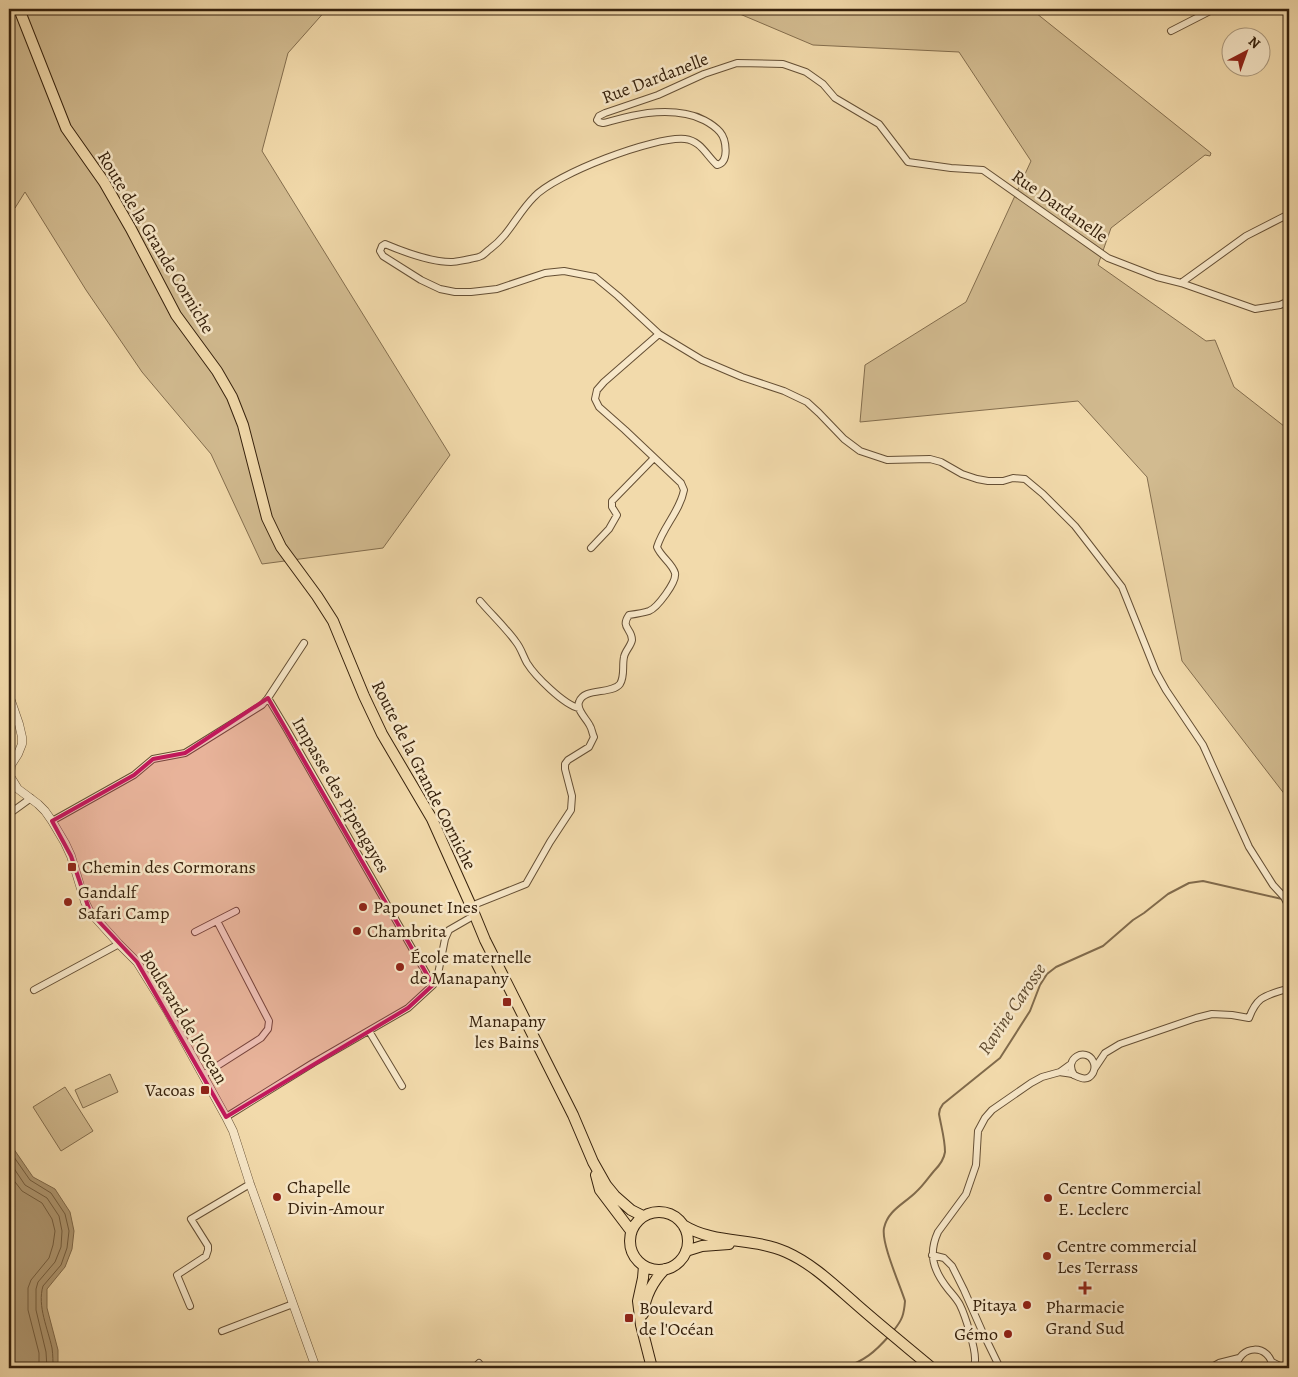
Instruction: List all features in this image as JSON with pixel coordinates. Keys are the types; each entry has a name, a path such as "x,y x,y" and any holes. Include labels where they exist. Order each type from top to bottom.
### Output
{"main road":[{"name":"Route de la Grande Corniche","path":"19,9 66,128 104,182 176,314 217,372 232,397 243,425 268,518 277,540 318,596 333,621 382,734 432,819 484,940 573,1115 593,1162 606,1185 615,1196 631,1210 643,1216"},
{"name":"Route de la Grande Corniche","path":"593,1162 600,1190 631,1231"},
{"path":"684,1225 688,1238 686,1251 677,1263 658,1270 644,1266 639,1262 630,1244 631,1231 634,1225 649,1213 662,1212 674,1216 692,1231 706,1236 758,1243 780,1249 801,1259 829,1280 932,1368"},
{"path":"686,1251 702,1246 758,1243"},
{"path":"644,1266 638,1301 641,1325 652,1368"},
{"path":"641,1325 644,1304 654,1282 665,1269"}],"street":[{"path":"1171,31 1214,9"},
{"name":"Rue Dardanelle","path":"659,334 595,277 564,271 545,273 497,289 455,292 440,289 421,280 383,256 380,251 385,244 438,261 452,262 481,256 499,242 534,195 546,186 622,152 653,142 687,139 701,146 713,161 720,164 724,160 726,152 721,133 703,120 688,114 656,112 638,114 603,123 598,122 599,116 658,95 704,74 736,63 767,63 783,64 806,72 823,84 836,98 879,124 908,162 983,170 1108,258 1157,277 1182,283 1255,309 1280,305 1289,301"},
{"path":"1182,283 1246,236 1289,214"},
{"path":"226,1117 313,1063 408,1008 437,979 445,939 449,930 473,911 526,884 571,810 572,796 565,764 589,746 594,737 590,725 579,708 579,701 584,695 617,686 620,683 623,672 623,658 632,638 625,625 626,620 629,615 649,611 655,607 675,580 672,567 659,554 657,547 663,532 682,500 684,490 681,483 599,406 595,399 597,390 604,382 659,334 702,360 742,377 784,391 807,402 851,445 860,451 886,460 930,459 941,462 962,474 983,480 1025,479 1043,494 1075,526 1122,587 1156,672 1203,745 1249,847 1289,907"},
{"path":"591,548 609,529 617,516 612,507 612,501 654,458"},
{"path":"480,601 516,642 527,663 539,677 566,703 572,707 579,708"},
{"path":"52,821 134,775 153,759 185,752 262,705 304,643"},
{"name":"Boulevard de l'Ocean","path":"9,694 20,724 22,737 22,744 11,765 10,776 18,789 45,811 52,821 71,856 84,902 90,912 137,962 168,1012 226,1117 233,1132 316,1368"},
{"name":"Impasse des Pipengayes","path":"268,698 433,985"},
{"path":"9,814 31,798"},
{"path":"195,932 236,911"},
{"path":"203,1075 261,1038 268,1029 269,1021 217,921"},
{"path":"34,990 119,944"},
{"path":"973,1368 975,1360 974,1347 964,1317 959,1304 936,1272 932,1255 938,1232 966,1194 976,1165 978,1131 992,1110 1031,1083 1042,1077 1060,1072 1079,1055 1105,1053 1120,1044 1212,1014 1249,1018 1254,1006 1261,998 1289,988"},
{"path":"369,1031 402,1086"},
{"path":"1060,1072 1081,1078 1088,1077 1092,1075 1105,1053"},
{"path":"1087,1055 1093,1060 1095,1068"},
{"path":"1071,1064 1074,1075"},
{"path":"190,1306 177,1275 206,1256 208,1250 208,1246 191,1219 250,1184"},
{"path":"932,1255 944,1258 952,1266 1000,1368"},
{"path":"222,1331 293,1304"},
{"path":"1236,1368 1241,1355 1249,1350 1258,1350 1265,1353 1273,1365 1284,1368"},
{"path":"1210,1368 1219,1363 1239,1358"}],"highlighted area":[{"path":"268,698 433,985 408,1008 226,1117 137,962 90,912 71,856 52,821 134,775 153,759 185,753"}],"shaded area":[{"path":"9,9 327,9 288,53 262,151 450,455 383,548 262,564 211,454 142,372 86,290 25,192 15,208 9,190"},
{"path":"728,9 1031,9 1211,153 1210,156 1205,155 1111,228 1098,265 1206,341 1215,340 1234,387 1289,430 1289,800 1182,661 1147,477 1078,401 860,422 865,365 966,302 1031,161 959,52 813,45"},
{"path":"110,1074 118,1092 83,1108 75,1090"},
{"path":"65,1087 93,1131 61,1151 33,1107"}],"water":[{"path":"9,1142 33,1177 55,1189 70,1212 74,1231 72,1249 65,1267 47,1289 47,1308 58,1350 58,1368 9,1368"}],"waterway":[{"name":"Ravine Carosse","path":"894,1330 902,1317 905,1301 885,1243 884,1228 886,1222 889,1216 921,1187 942,1160 945,1147 939,1114 943,1104 1000,1058 1030,1011 1040,985 1047,974 1056,967 1103,946 1133,920 1168,894 1189,883 1203,881 1282,899"},
{"name":"Ravine Carosse","path":"844,1368 869,1355 889,1336"}],"place":[{"name":"Chemin des Cormorans","path":"72,867"},
{"name":"Gandalf Safari Camp","path":"68,902"},
{"name":"Papounet Ines","path":"363,907"},
{"name":"Chambrita","path":"357,931"},
{"name":"École maternelle de Manapany","path":"400,967"},
{"name":"Manapany les Bains","path":"507,1002"},
{"name":"Vacoas","path":"205,1090"},
{"name":"Chapelle Divin-Amour","path":"277,1197"},
{"name":"Centre Commercial E. Leclerc","path":"1048,1198"},
{"name":"Centre commercial Les Terrass","path":"1047,1256"},
{"name":"Pharmacie Grand Sud","path":"1085,1288"},
{"name":"Pitaya","path":"1027,1305"},
{"name":"Boulevard de l'Océan","path":"629,1318"},
{"name":"Gémo","path":"1008,1334"}]}
